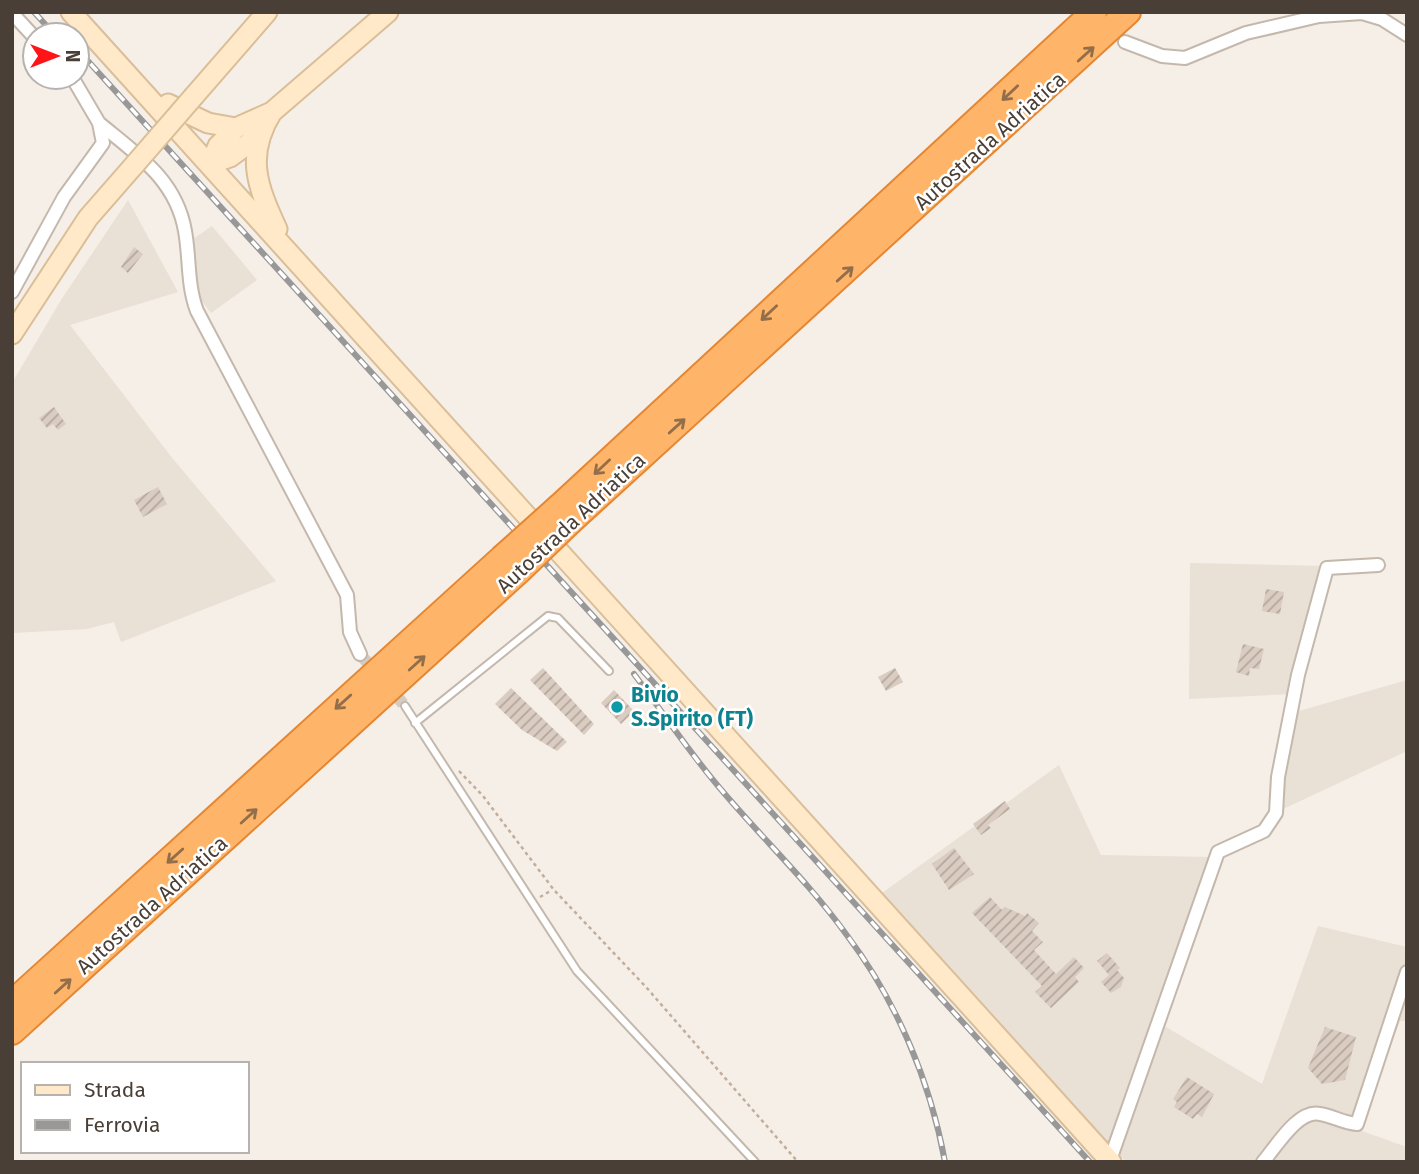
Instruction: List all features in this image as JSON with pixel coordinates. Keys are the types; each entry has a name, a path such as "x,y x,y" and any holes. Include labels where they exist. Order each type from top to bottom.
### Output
{"highway":[{"name":"Autostrada Adriatica","path":"12,1032 566,513 1094,12"},
{"name":"Autostrada Adriatica","path":"566,513 1128,12"},
{"name":"Autostrada Adriatica","path":"12,1003 511,564"}],"main road":[{"path":"71,12 1111,1161"},
{"path":"12,334 88,219 267,12"},
{"path":"211,164 218,146 236,128 272,112 388,12"},
{"path":"148,95 208,123 236,128"},
{"path":"272,112 254,152 261,195 284,246"},
{"path":"211,164 230,157 260,135"}],"street":[{"path":"1125,42 1162,56 1185,58 1246,33 1319,16 1362,13 1382,19 1407,35"},
{"path":"12,292 64,197 103,143 99,123 80,91"},
{"path":"99,123 158,173 177,202 185,230 190,293 197,311 347,595 350,632 360,654"},
{"path":"1111,1161 1218,852 1264,831 1276,813 1278,777 1298,675 1327,568 1378,565"},
{"path":"1263,1162 1303,1116 1317,1113 1345,1123 1357,1124 1407,972"}],"lane":[{"path":"415,723 548,616 558,618 609,671"},
{"path":"405,706 576,971 755,1162"}],"path":[{"path":"458,769 483,796 554,890 646,986 798,1162"},
{"path":"531,902 554,890"}],"shaded area":[{"path":"128,200 178,292 70,325 173,459 276,581 121,642 114,622 87,629 12,633 12,383 61,300"},
{"path":"212,226 257,280 211,313 197,295 193,239"},
{"path":"1190,563 1322,566 1299,711 1407,680 1407,751 1281,810 1290,694 1189,699"},
{"path":"1059,765 1101,855 1209,857 1161,1024 1262,1084 1318,926 1407,947 1407,1021 1400,1021 1359,1130 1407,1147 1407,1162 1126,1162 882,893"}],"building":[{"path":"134,247 143,254 128,273 121,267"},
{"path":"54,407 66,424 58,430 53,424 47,428 39,418"},
{"path":"158,487 167,504 143,517 134,500"},
{"path":"1266,589 1284,592 1280,614 1262,611"},
{"path":"1243,644 1264,649 1259,669 1250,668 1249,676 1236,672"},
{"path":"543,668 594,724 584,735 530,680"},
{"path":"895,668 903,682 886,691 878,677"},
{"path":"511,688 567,742 557,751 522,730 495,704"},
{"name":"Bivio S.Spirito (FT)","path":"614,690 634,711 621,724 601,703"},
{"path":"1005,801 1010,809 988,825 991,828 981,835 973,824"},
{"path":"954,848 974,874 949,890 932,864"},
{"path":"990,897 1002,910 1005,907 1025,916 1027,913 1039,923 1032,931 1043,942 1034,950 1056,974 1074,957 1084,968 1075,977 1079,982 1051,1008 1035,992 1042,986 972,913"},
{"path":"1107,953 1120,968 1117,970 1124,978 1121,987 1111,993 1101,982 1109,975 1097,961"},
{"path":"1325,1027 1356,1037 1345,1080 1322,1084 1308,1068"},
{"path":"1187,1077 1214,1094 1202,1117 1197,1114 1193,1119 1174,1107 1177,1102 1173,1099"}],"tunnel":[{"path":"360,654 405,706"}],"railway":[{"path":"34,12 42,21"},
{"path":"91,64 1090,1162"},
{"path":"634,674 712,779 817,897 864,959 909,1042 930,1101 945,1162"}],"place":[{"name":"Bivio S.Spirito (FT)","path":"617,707"}]}
